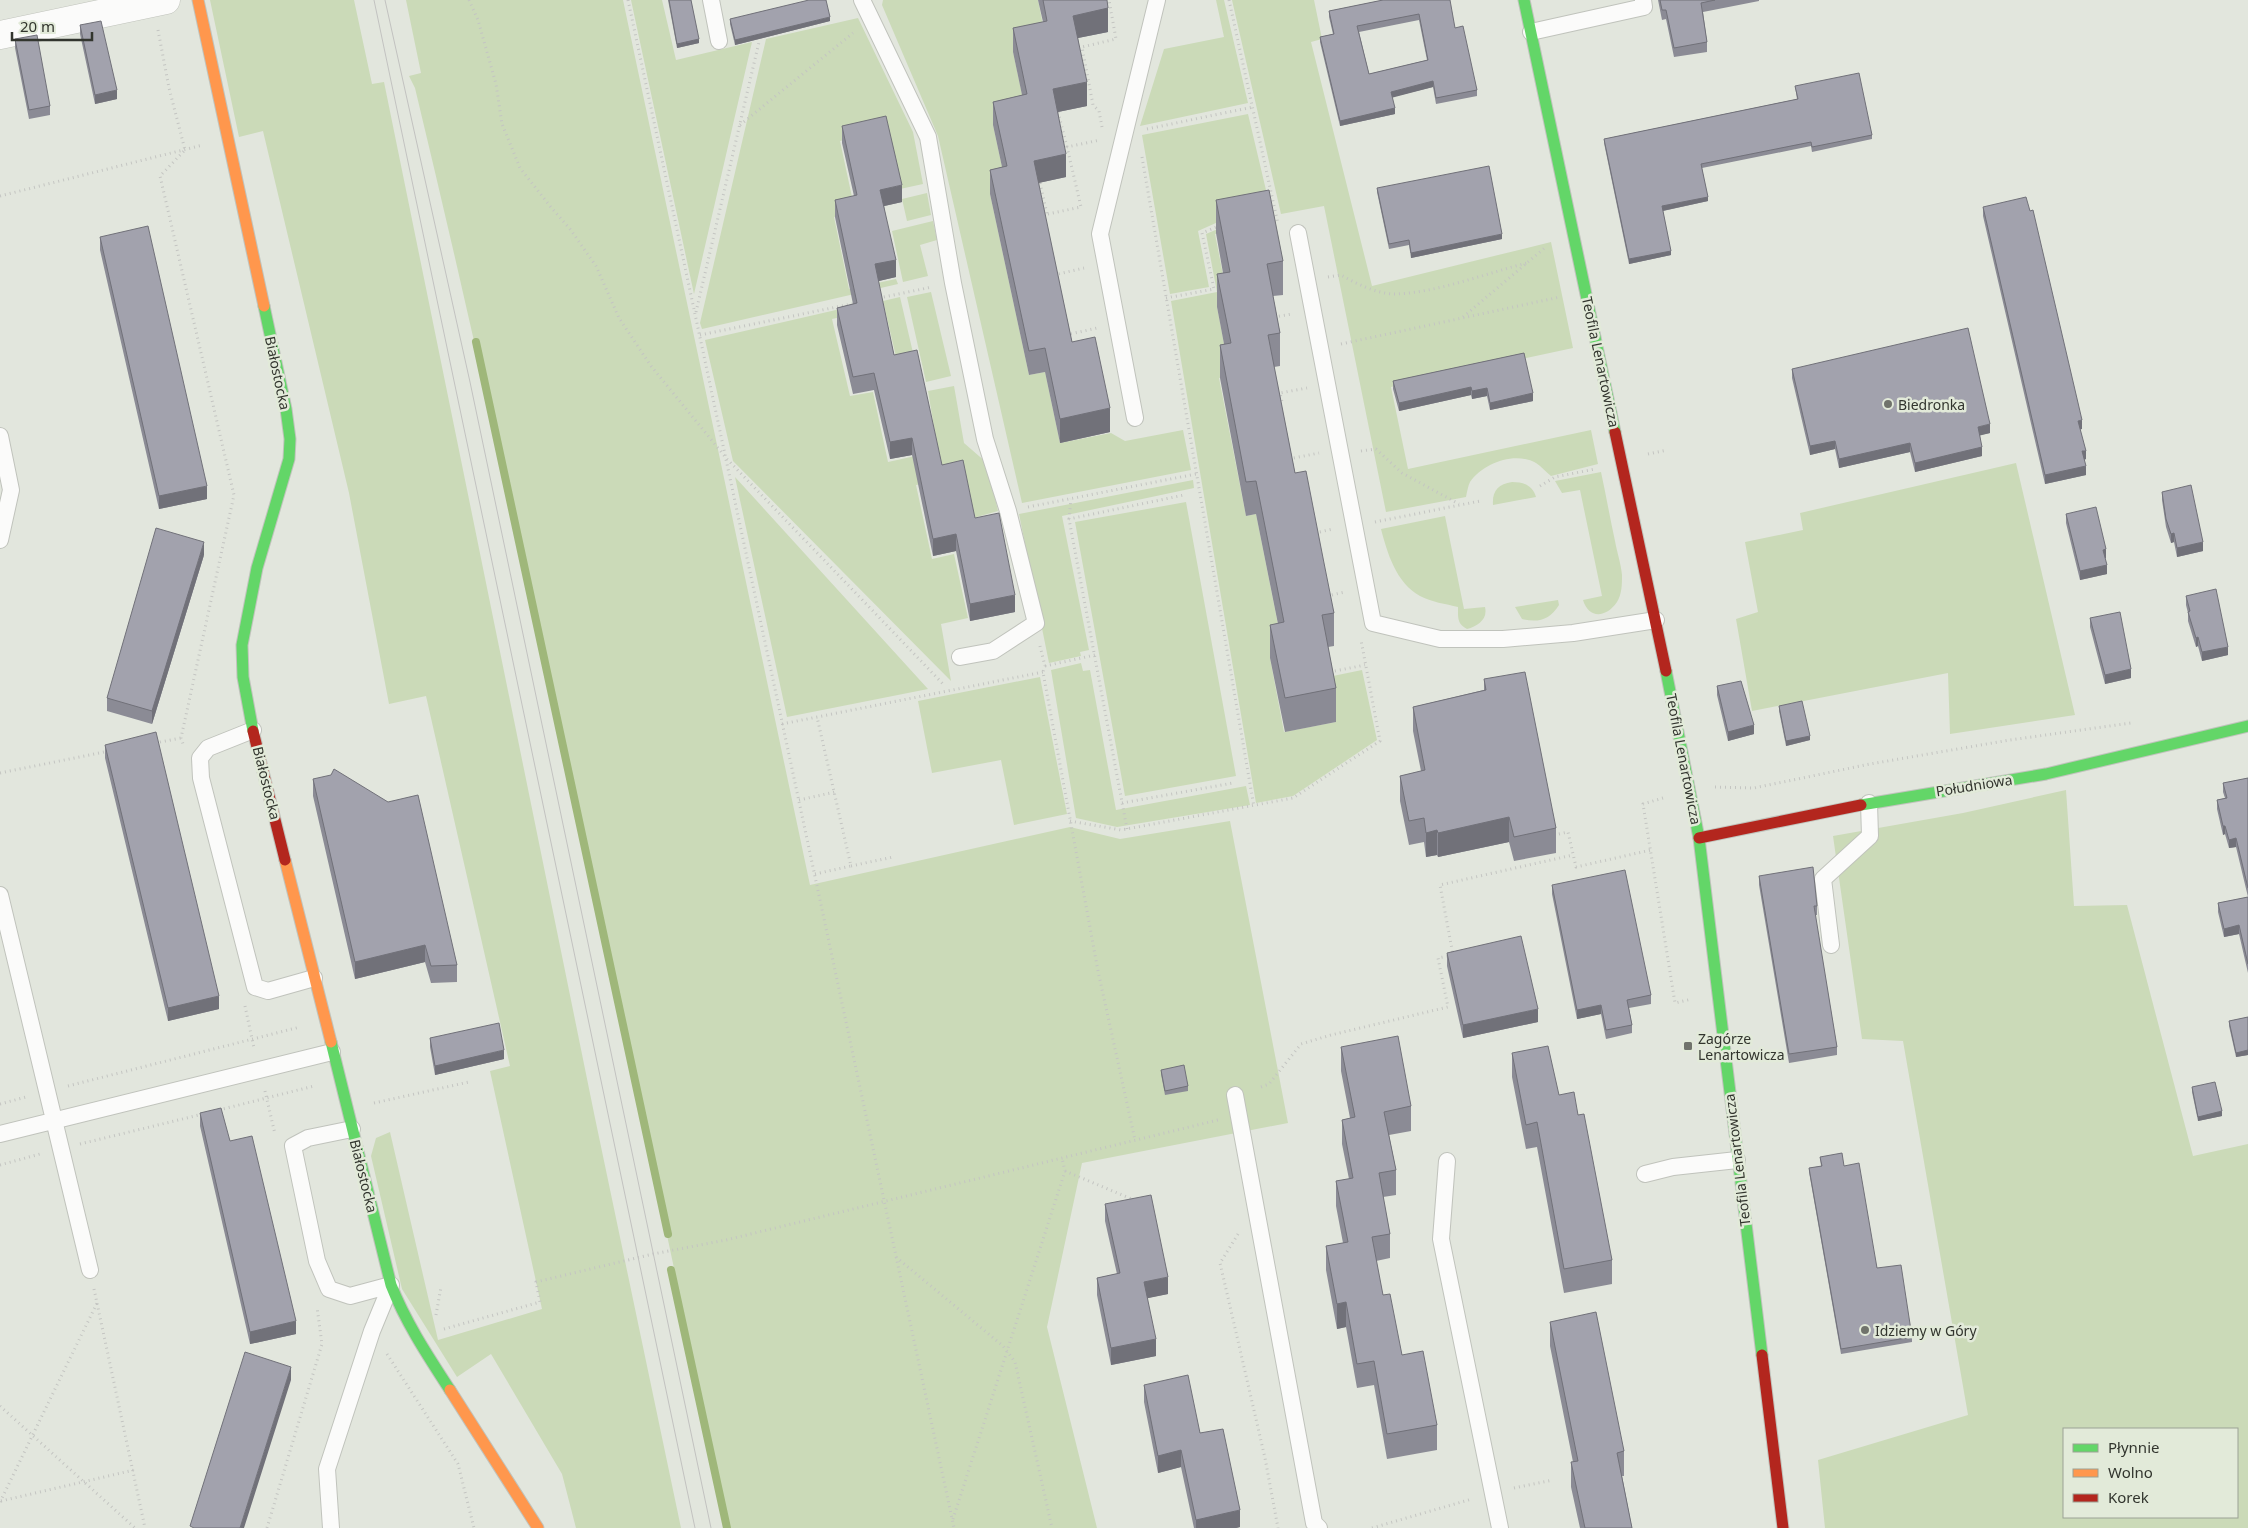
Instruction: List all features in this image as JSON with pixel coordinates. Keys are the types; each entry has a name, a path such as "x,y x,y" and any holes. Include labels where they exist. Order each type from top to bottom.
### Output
{"street":[{"name":"Białostocka","path":"198,0 286,409 290,439 289,459 257,568 242,645 244,678 253,730 391,1285 400,1308 414,1334 538,1528"},
{"name":"Teofila Lenartowicza","path":"1524,0 1656,620 1699,838 1783,1528"},
{"path":"0,35 159,1"},
{"name":"Południowa","path":"1699,838 1869,803 2046,774 2248,726"}],"lane":[{"path":"862,0 928,137 953,283 985,439 1008,511 1036,623 993,651 960,657"},
{"path":"1135,418 1100,234 1157,0"},
{"path":"1531,32 1644,7 1643,0"},
{"path":"716,1 719,41"},
{"path":"1298,233 1372,622 1440,639 1503,639 1573,633 1656,620"},
{"path":"0,436 6,490 0,540"},
{"path":"253,730 208,748 200,758 201,778 254,987 268,991 314,978"},
{"path":"1831,945 1823,879 1870,836 1869,803"},
{"path":"0,895 90,1270"},
{"path":"0,1134 55,1119 190,1088 259,1068 332,1052"},
{"path":"1235,1095 1314,1523 1319,1528"},
{"path":"352,1129 308,1138 293,1146 317,1261 329,1289 350,1296 391,1285"},
{"path":"1645,1174 1673,1167 1737,1160"},
{"path":"1447,1161 1441,1239 1500,1528"},
{"path":"331,1528 327,1469 372,1331 391,1285"}],"path":[{"path":"468,0 478,20 496,84 502,124 520,168 570,228 596,266 619,318 651,366 726,459 944,685"},
{"path":"628,0 954,1528"},
{"path":"1082,46 1116,39 1109,0"},
{"path":"1229,0 1278,228"},
{"path":"159,1 169,88 185,150"},
{"path":"739,126 871,19"},
{"path":"1080,38 1092,105 1099,111 1103,130"},
{"path":"695,314 759,42"},
{"path":"1144,129 1253,107"},
{"path":"1040,216 1081,207 1058,112"},
{"path":"0,196 228,139"},
{"path":"1067,147 1105,139"},
{"path":"1141,149 1254,807"},
{"path":"184,748 182,738 234,495 160,176 185,150"},
{"path":"1040,183 1047,214"},
{"path":"1265,212 1275,210"},
{"path":"1166,298 1214,289 1202,233 1220,225"},
{"path":"1462,318 1545,246 1551,244"},
{"path":"1308,281 1342,274 1358,285 1394,294 1424,291 1526,262"},
{"path":"1053,275 1105,263"},
{"path":"875,299 953,283"},
{"path":"1320,349 1568,296"},
{"path":"700,335 866,301"},
{"path":"1271,318 1296,313 1297,321"},
{"path":"1066,335 1117,323"},
{"path":"1275,404 1282,402 1280,394 1310,388"},
{"path":"1341,455 1376,448 1402,473 1460,505"},
{"path":"1286,460 1323,452"},
{"path":"1540,486 1555,477 1597,469"},
{"path":"1027,508 1196,474"},
{"path":"1068,519 1184,495"},
{"path":"1071,499 1068,519 1127,829"},
{"path":"1312,534 1480,501"},
{"path":"1324,596 1351,590"},
{"path":"1036,623 1045,666 1043,672 1098,971 1135,1140"},
{"path":"1070,821 1121,830 1254,807 1294,798 1380,740 1360,636"},
{"path":"1045,666 1095,655"},
{"path":"1327,672 1365,664"},
{"path":"782,724 1043,672"},
{"path":"817,717 851,866"},
{"path":"1706,787 1754,788 1870,764 2010,740 2135,723"},
{"path":"153,743 182,738"},
{"path":"0,773 115,750"},
{"path":"1122,803 1233,783"},
{"path":"799,800 835,792"},
{"path":"1643,804 1675,1003"},
{"path":"1553,836 1568,832 1576,867 1651,850"},
{"path":"1260,1087 1269,1084 1301,1044 1448,1007 1438,958 1453,955 1440,885 1573,855"},
{"path":"815,874 893,857"},
{"path":"243,1000 276,1137"},
{"path":"0,1104 325,1021"},
{"path":"0,1165 339,1080"},
{"path":"347,1109 469,1082"},
{"path":"442,1329 540,1302 536,1282 653,1254 726,1240 1238,1115"},
{"path":"952,1522 1065,1171 1062,1158"},
{"path":"1065,1171 1136,1201"},
{"path":"1255,1206 1220,1264 1278,1528"},
{"path":"896,1257 1008,1352 1015,1362 1052,1528"},
{"path":"90,1270 145,1528"},
{"path":"434,1323 441,1287"},
{"path":"0,1502 97,1302"},
{"path":"267,1528 322,1344 315,1302"},
{"path":"372,1331 458,1464 474,1528"},
{"path":"0,1406 135,1528"},
{"path":"0,1502 134,1470"},
{"path":"1372,1528 1493,1493 1553,1480"}],"green space":[{"path":"210,0 354,0 372,84 384,82 595,1118 681,1528 576,1528 562,1474 491,1354 457,1377 402,1289 371,1156 376,1138 390,1132 438,1340 542,1309 490,1071 510,1066 426,696 389,704 349,493 263,131 239,137"},
{"path":"406,0 623,0 810,885 1070,827 1120,839 1230,821 1288,1123 1082,1163 1047,1327 1097,1528 730,1528 538,627 457,267 415,88 409,76 421,73"},
{"path":"631,0 662,0 676,60 752,42 694,294"},
{"path":"883,0 1038,0 1047,45 1013,52 1027,118 993,125 1007,190 990,194 1029,375 1045,372 1060,443 1111,433 1125,441 1183,430 1191,470 1022,503 938,136 882,5"},
{"path":"1216,0 1224,0 1248,103 1140,126 1164,49 1224,37"},
{"path":"1232,0 1314,0 1322,39 1311,42 1372,286 1551,242 1573,348 1391,387 1408,469 1591,430 1598,464 1551,476 1536,463 1528,460 1519,458 1500,461 1491,464 1476,475 1470,482 1466,497 1386,512 1324,206 1281,214"},
{"path":"858,18 913,132 923,184 900,189 886,130 840,141 855,211 834,217 849,289 896,279 898,284 702,329 700,323 766,39"},
{"path":"1248,114 1270,207 1236,214 1198,231 1209,287 1170,294 1142,135"},
{"path":"927,193 931,215 907,221 902,199"},
{"path":"1274,214 1283,260 1276,261 1269,223 1215,234 1229,305 1217,307 1230,376 1219,378 1246,516 1256,514 1284,655 1270,658 1284,732 1336,722 1328,677 1362,670 1377,740 1293,796 1256,803 1171,301 1217,292 1206,234 1234,222"},
{"path":"933,221 937,240 920,245 928,276 903,282 892,231"},
{"path":"931,292 951,376 926,382 907,297"},
{"path":"900,297 914,357 897,361 883,301"},
{"path":"875,301 877,309 832,319 850,396 873,392 888,462 938,451 928,391 954,386 964,443 987,463 998,511 973,518 964,476 916,485 932,559 954,554 968,618 941,624 951,681 733,461 705,340"},
{"path":"2016,463 2075,715 1950,734 1948,673 1752,711 1736,619 1758,612 1745,542 1803,530 1800,513"},
{"path":"1601,472 1622,578 1621,592 1617,602 1608,611 1598,614 1589,611 1583,600 1602,596 1580,490 1562,493 1555,481"},
{"path":"735,477 928,689 787,717"},
{"path":"1193,480 1194,488 1062,516 1089,650 1080,652 1081,656 1049,663 1019,514"},
{"path":"1512,482 1527,485 1533,490 1536,497 1493,505 1497,489 1503,484"},
{"path":"1186,502 1236,776 1125,796 1075,522"},
{"path":"1445,516 1464,609 1485,607 1486,611 1481,621 1467,629 1460,622 1458,607 1424,598 1405,583 1390,557 1381,529"},
{"path":"1558,600 1559,605 1552,614 1543,619 1533,621 1522,619 1515,607"},
{"path":"1081,663 1083,671 1090,670 1116,810 1246,786 1250,805 1117,827 1076,818 1051,670"},
{"path":"1040,677 1067,814 1014,825 1001,760 932,773 918,701"},
{"path":"2066,790 2074,906 2127,905 2193,1156 2248,1144 2248,1528 1825,1528 1818,1460 1968,1415 1903,1041 1862,1039 1833,836 1963,813"}],"building":[{"path":"669,0 691,0 699,39 677,44"},
{"path":"809,0 826,0 830,17 735,40 730,19"},
{"path":"1043,0 1107,0 1108,8 1073,16 1087,82 1053,89 1066,154 1034,161 1072,342 1095,337 1110,408 1060,419 1045,348 1029,351 990,170 1007,166 993,102 1027,94 1013,28 1047,21"},
{"path":"1383,0 1450,0 1455,28 1463,26 1477,90 1436,98 1433,81 1391,92 1395,108 1340,121 1320,37 1334,34 1329,11","holes":["1419,14 1428,60 1369,74 1357,26"]},
{"path":"1660,0 1715,0 1701,3 1707,42 1674,48 1666,10 1662,10"},
{"path":"101,21 117,90 95,95 80,25"},
{"path":"37,35 50,106 29,110 15,39"},
{"path":"1859,73 1872,135 1812,147 1811,142 1701,164 1708,197 1662,206 1671,251 1629,259 1604,139 1798,99 1795,86"},
{"path":"886,116 902,185 880,190 896,260 875,264 894,355 917,350 942,465 963,460 975,518 999,513 1015,595 970,604 956,534 933,539 912,438 890,442 874,373 853,377 837,308 857,303 835,200 857,195 842,126"},
{"path":"1489,166 1502,234 1411,253 1409,240 1389,244 1377,188"},
{"path":"1269,190 1283,261 1267,264 1280,333 1268,335 1295,473 1306,471 1334,613 1322,615 1336,688 1285,698 1270,625 1284,622 1256,481 1246,482 1220,345 1231,343 1217,274 1230,272 1216,200"},
{"path":"2026,197 2030,211 2033,210 2082,420 2078,421 2086,451 2082,451 2086,466 2045,475 1983,207"},
{"path":"148,226 207,486 159,496 100,237"},
{"path":"1968,328 1990,424 1978,427 1982,447 1915,463 1910,443 1839,459 1835,441 1810,446 1792,369"},
{"path":"1524,353 1533,393 1490,403 1487,388 1472,391 1471,387 1399,403 1393,381"},
{"path":"2191,485 2203,542 2177,548 2174,533 2171,534 2166,519 2162,492"},
{"path":"2096,507 2106,549 2103,550 2107,565 2080,571 2066,514"},
{"path":"156,528 204,542 152,711 107,698"},
{"path":"2216,589 2228,647 2202,652 2188,612 2190,611 2186,596"},
{"path":"2120,612 2131,669 2105,675 2090,618"},
{"path":"1525,672 1556,828 1514,837 1509,817 1438,833 1437,830 1426,833 1424,818 1409,821 1400,776 1425,770 1413,707 1486,690 1484,679"},
{"path":"1741,681 1754,725 1728,732 1717,686"},
{"path":"1802,701 1810,736 1786,741 1779,706"},
{"path":"156,732 219,996 168,1008 105,745"},
{"path":"334,769 388,802 418,795 457,965 431,966 425,945 355,962 313,779 331,775"},
{"path":"2248,778 2248,888 2236,838 2229,840 2225,826 2223,826 2217,800 2227,798 2223,783"},
{"path":"1813,867 1817,906 1814,906 1837,1047 1789,1054 1759,876"},
{"path":"1625,870 1651,995 1627,1000 1632,1025 1606,1030 1601,1005 1577,1010 1552,885"},
{"path":"2248,897 2248,964 2239,925 2224,929 2218,903"},
{"path":"1521,936 1538,1009 1463,1025 1447,953"},
{"path":"2248,1017 2248,1050 2236,1053 2229,1021"},
{"path":"499,1023 504,1050 435,1066 430,1038"},
{"path":"1398,1036 1411,1106 1384,1112 1396,1170 1379,1173 1390,1234 1372,1237 1383,1295 1390,1294 1402,1355 1423,1351 1437,1425 1387,1434 1374,1361 1357,1364 1346,1302 1337,1304 1326,1246 1348,1242 1336,1181 1353,1178 1342,1120 1355,1117 1341,1047"},
{"path":"1548,1046 1559,1095 1574,1092 1578,1115 1584,1114 1612,1260 1564,1269 1537,1122 1526,1125 1512,1053"},
{"path":"1184,1065 1188,1086 1165,1091 1161,1070"},
{"path":"2215,1082 2222,1111 2198,1117 2192,1087"},
{"path":"221,1108 230,1141 252,1136 296,1321 250,1332 200,1113"},
{"path":"1842,1153 1844,1166 1859,1163 1877,1268 1901,1265 1912,1337 1841,1349 1809,1168 1822,1166 1820,1157"},
{"path":"1151,1195 1168,1277 1144,1282 1156,1339 1111,1348 1097,1278 1120,1273 1105,1204"},
{"path":"1596,1312 1624,1451 1617,1453 1632,1528 1585,1528 1571,1462 1578,1461 1550,1322"},
{"path":"245,1352 291,1367 240,1528 194,1528 190,1526"},
{"path":"1188,1375 1200,1433 1223,1429 1240,1510 1196,1520 1181,1450 1158,1456 1144,1385"}],"waterway":[{"path":"476,342 668,1234"},
{"path":"671,1270 727,1528"}],"tram line":[{"path":"374,0 695,1528"},
{"path":"385,0 470,382 711,1528"}],"traffic: fast":[{"path":"1524,0 1615,432"},
{"path":"253,731 243,677 242,645 257,568 289,459 290,439 286,409 264,306"},
{"path":"1666,671 1699,838 1762,1355"},
{"path":"1861,805 2046,774 2248,726"},
{"path":"331,1042 391,1285 410,1326 450,1390"}],"traffic: slow":[{"path":"198,0 264,306"},
{"path":"285,860 331,1042"},
{"path":"450,1390 538,1528"}],"traffic: jam":[{"path":"1615,432 1666,671"},
{"path":"253,731 285,860"},
{"path":"1699,838 1861,805"},
{"path":"1762,1355 1783,1528"}],"place":[{"name":"Biedronka","path":"1888,404"},
{"name":"Zagórze Lenartowicza","path":"1688,1046"},
{"name":"Idziemy w Góry","path":"1865,1330"}]}
